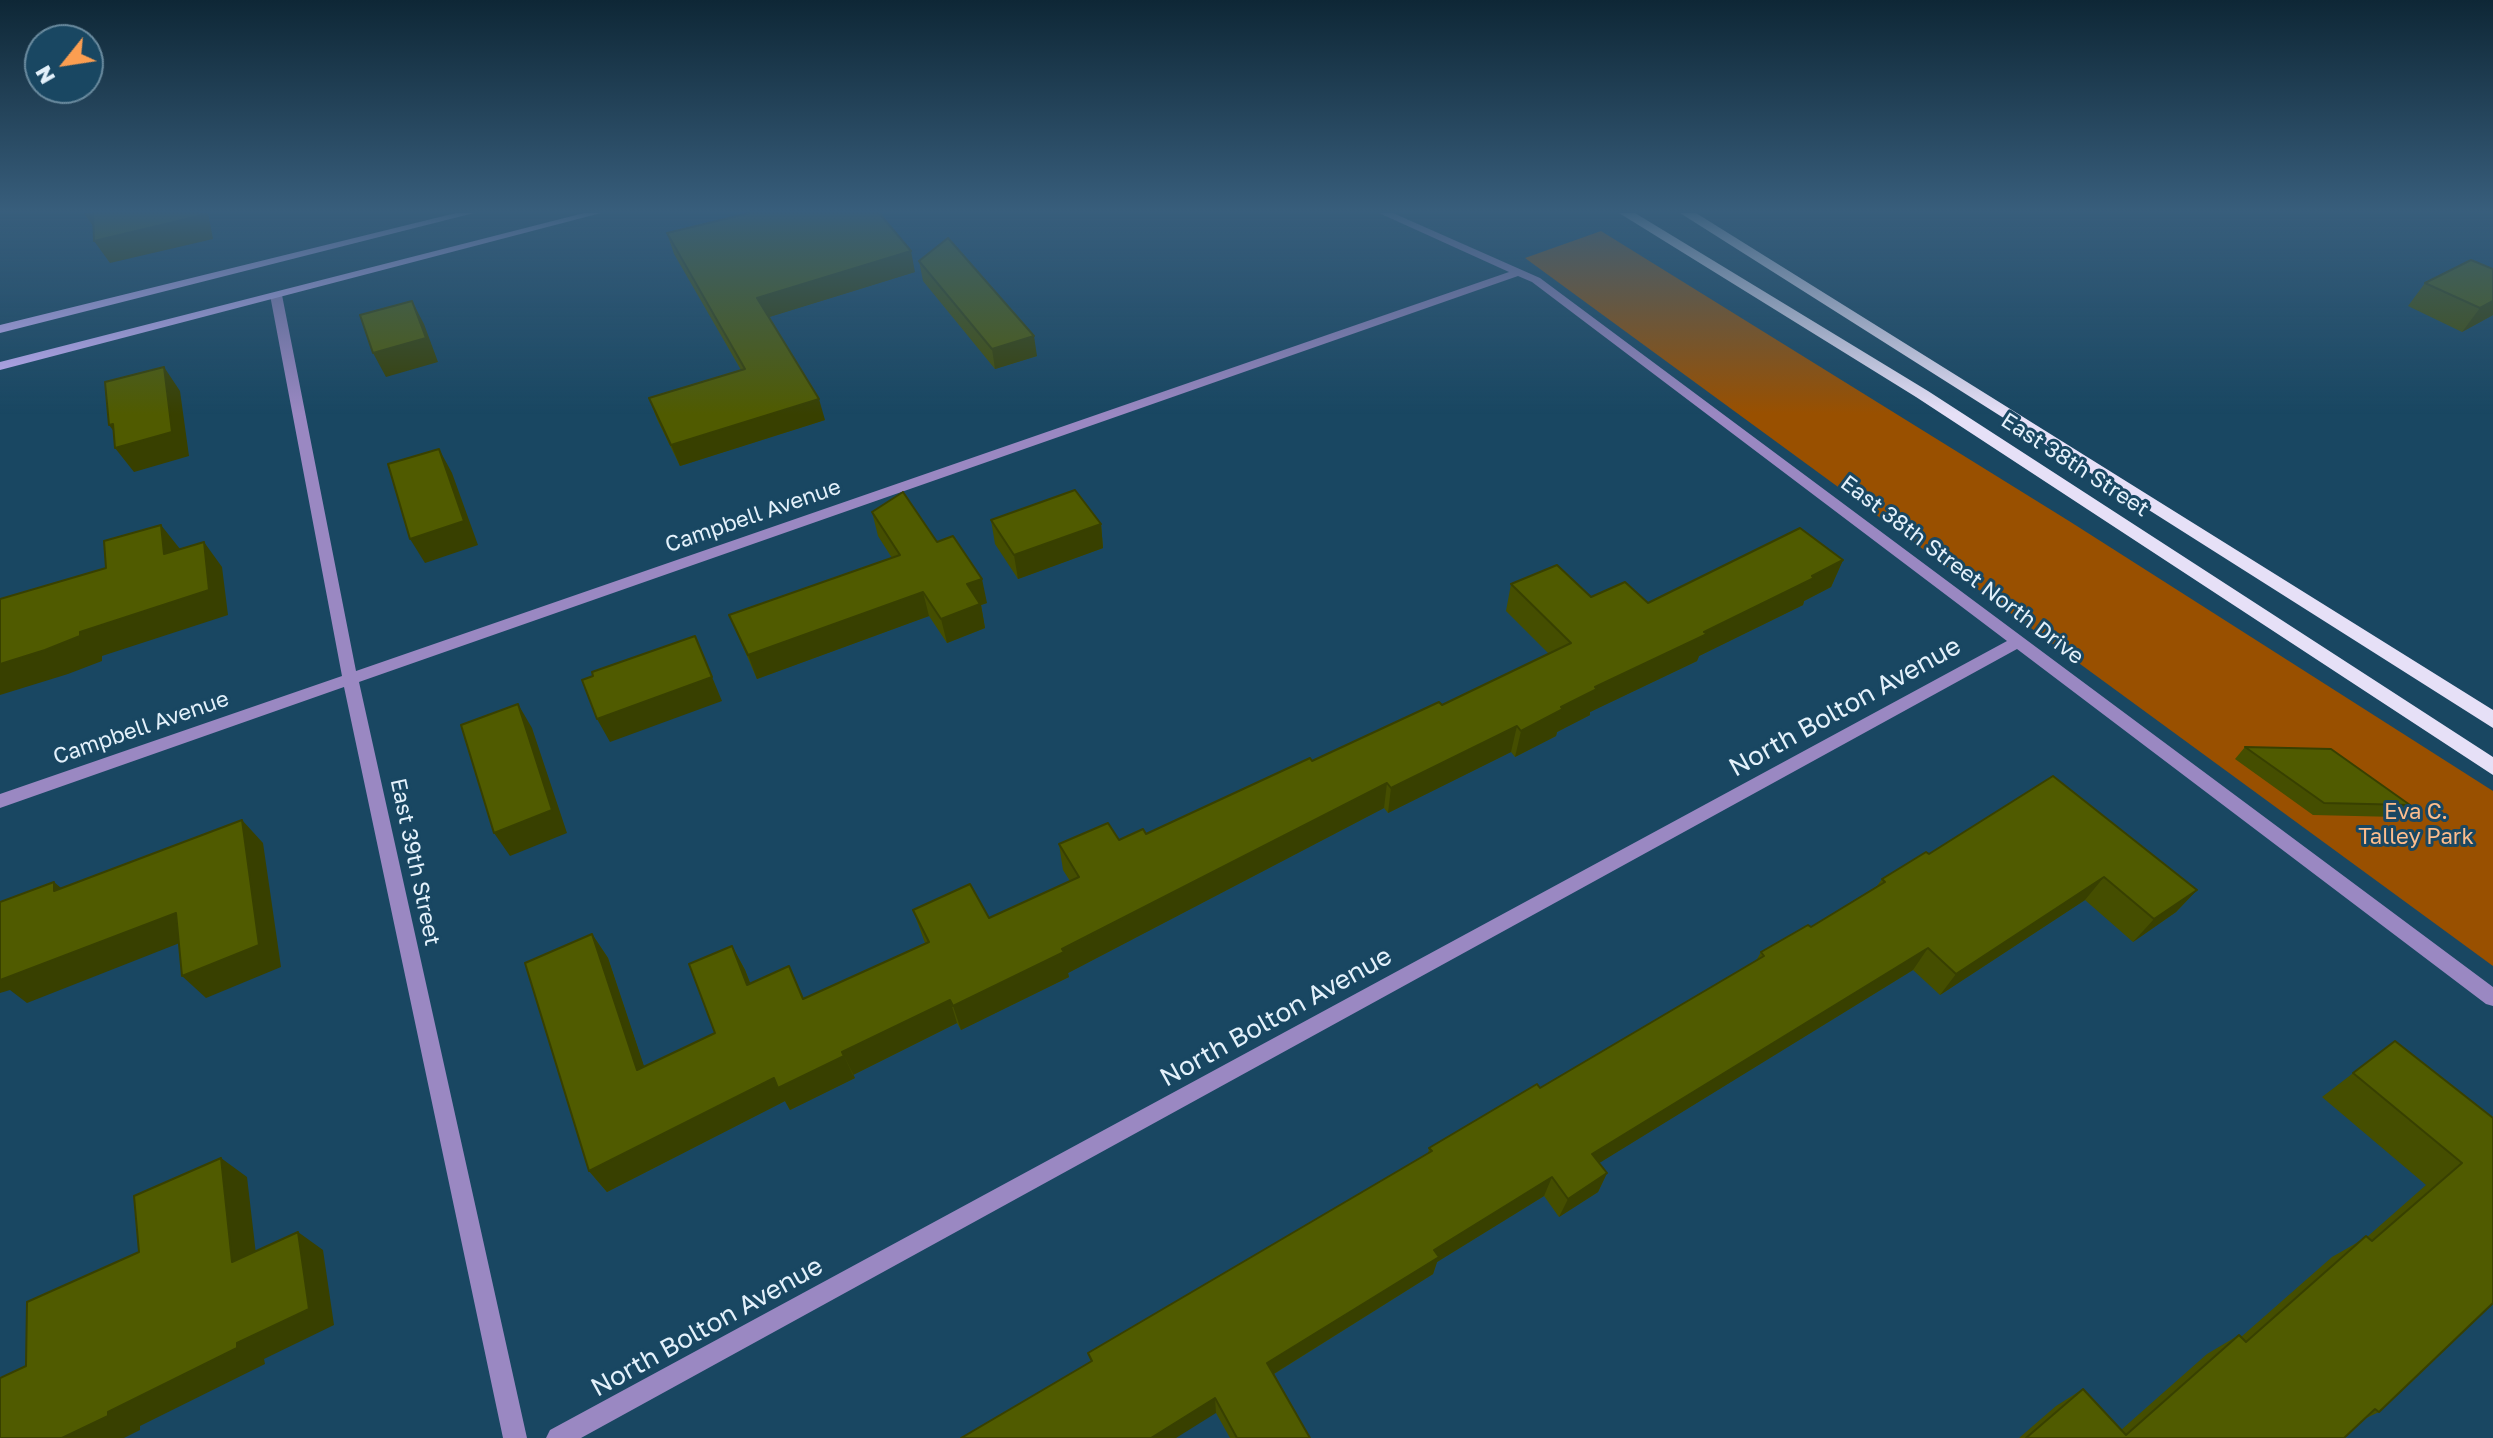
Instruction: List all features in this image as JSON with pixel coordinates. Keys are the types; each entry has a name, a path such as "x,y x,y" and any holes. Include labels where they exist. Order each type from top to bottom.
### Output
{"main road":[{"path":"0,329 198,280"},
{"path":"0,366 334,280"},
{"name":"East 38th Street","path":"1736,280 1922,394 2493,767"},
{"name":"East 38th Street","path":"1794,280 2493,720"}],"street":[{"name":"Campbell Avenue","path":"0,801 1497,280"},
{"name":"East 38th Street North Drive","path":"1534,280 2493,998"},
{"name":"East 39th Street","path":"276,295 350,679 515,1438"},
{"name":"North Bolton Avenue","path":"558,1438 2020,641"}],"green space":[{"name":"Eva C. Talley Park","path":"1555,280 1680,280 2069,521 2493,791 2493,966"}],"building":[{"path":"694,280 816,280 757,298 819,399 671,445 649,398 745,369"},
{"path":"935,280 985,280 1034,336 992,349"},
{"path":"2431,280 2493,280 2493,301 2480,308 2425,283"},
{"path":"412,301 426,338 373,353 360,315"},
{"path":"164,367 172,432 115,448 113,424 109,425 105,382"},
{"path":"439,449 464,521 410,539 388,464"},
{"path":"1075,490 1101,524 1014,555 991,520"},
{"path":"903,492 937,542 953,536 982,579 967,584 980,604 941,619 923,592 748,655 729,615 900,555 872,512"},
{"path":"161,525 164,554 204,542 209,590 80,632 80,636 45,650 0,664 0,599 106,568 104,541"},
{"path":"1800,528 1843,560 1812,576 1814,578 1704,632 1707,634 1595,687 1597,689 1521,731 1517,726 1391,788 1387,783 1062,949 1064,952 953,1006 950,1000 842,1052 844,1056 778,1088 774,1078 589,1171 525,963 592,934 637,1070 715,1033 689,964 732,946 747,985 789,966 803,999 929,942 913,910 970,884 989,918 1079,877 1059,844 1108,823 1119,840 1143,829 1146,834 1310,758 1312,761 1439,702 1442,705 1571,643 1511,584 1557,565 1591,597 1625,582 1648,603"},
{"path":"695,636 712,677 597,719 582,680 593,676 592,672"},
{"path":"518,704 552,810 494,833 461,725"},
{"path":"2245,747 2331,749 2410,805 2324,803"},
{"path":"2053,776 2197,890 2154,919 2104,877 1956,974 1928,948 1592,1154 1607,1173 1568,1199 1552,1177 1434,1250 1439,1257 1267,1363 1310,1438 1237,1438 1215,1398 1151,1438 961,1438 1092,1361 1088,1353 1432,1151 1429,1148 1537,1084 1540,1088 1764,956 1761,952 1808,925 1811,927 1885,882 1882,879 1926,852 1929,854"},
{"path":"242,820 259,945 182,976 176,913 0,980 0,902 54,882 54,891"},
{"path":"2395,1041 2493,1118 2493,1303 2379,1412 2375,1409 2344,1438 2026,1438 2083,1389 2126,1435 2239,1335 2246,1342 2366,1236 2372,1241 2462,1163 2353,1073"},
{"path":"221,1158 232,1262 298,1232 309,1309 237,1343 237,1348 62,1438 0,1438 0,1378 26,1366 27,1302 139,1252 134,1196"}]}
